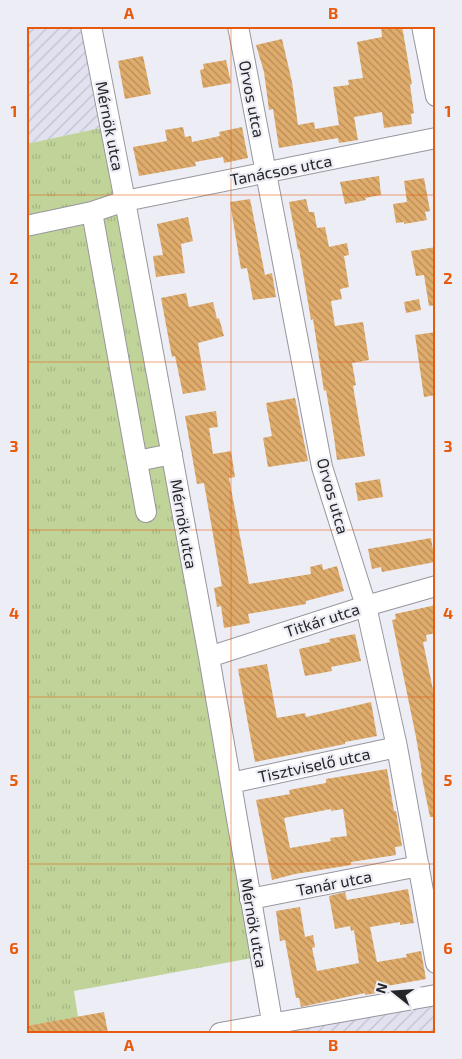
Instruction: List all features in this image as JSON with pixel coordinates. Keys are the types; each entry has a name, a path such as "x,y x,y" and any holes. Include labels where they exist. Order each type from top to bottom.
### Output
{"street":[{"name":"Mérnök utca","path":"91,26 209,657 273,1028"},
{"name":"Orvos utca","path":"238,26 322,467 366,606 397,747 436,963"},
{"path":"422,26 436,96"},
{"name":"Tanácsos utca","path":"26,226 92,212 125,201 436,138"},
{"path":"92,212 146,512"},
{"path":"137,461 172,454"},
{"name":"Titkár utca","path":"209,657 366,606 436,586"},
{"name":"Tisztviselő utca","path":"231,782 397,747"},
{"name":"Tanár utca","path":"250,899 419,866"},
{"path":"220,1033 273,1028 436,995"}],"shaded area":[{"path":"26,26 85,26 105,127 26,144"},
{"path":"436,997 436,1033 245,1033"}],"green space":[{"path":"105,127 252,958 74,991 78,1017 26,1026 26,144"}],"building":[{"path":"381,26 402,26 412,84 410,85 414,113 411,114 412,124 384,128 382,112 354,117 358,140 339,143 338,138 279,148 273,109 269,110 264,72 256,45 282,39 292,82 298,125 314,122 315,129 339,125 333,87 349,85 348,80 363,78 357,42 382,37"},
{"path":"143,56 151,94 125,99 118,61"},
{"path":"226,60 231,83 203,88 200,70 204,69 203,64"},
{"path":"183,127 185,137 191,136 192,142 220,136 219,132 242,127 248,158 224,163 223,157 195,162 196,166 139,176 133,147 167,141 165,130"},
{"path":"379,176 381,195 345,204 340,182"},
{"path":"424,178 430,211 425,212 427,220 404,224 404,222 396,223 393,204 407,202 404,181"},
{"path":"250,199 265,275 272,273 276,297 253,300 247,268 241,269 230,202"},
{"path":"306,199 309,212 314,212 317,228 325,227 329,247 347,243 349,255 344,256 349,287 340,289 342,299 331,301 335,326 363,322 369,360 352,363 356,385 353,386 365,456 337,460 313,319 311,320 289,202"},
{"path":"188,217 193,241 181,244 185,273 156,277 153,256 163,255 157,224"},
{"path":"436,247 436,305 429,306 424,275 416,276 411,251"},
{"path":"186,293 189,307 213,302 224,336 198,343 206,390 183,394 175,356 172,357 161,298"},
{"path":"419,299 421,310 406,313 404,302"},
{"path":"436,332 436,395 424,397 415,335"},
{"path":"295,398 308,461 268,467 263,438 272,436 266,403"},
{"path":"216,411 218,427 209,428 213,454 231,451 235,477 229,478 249,584 311,574 310,567 322,564 323,570 337,566 344,591 306,601 306,604 248,614 250,623 224,628 221,606 217,607 214,588 222,586 204,483 197,484 185,416"},
{"path":"380,479 383,497 358,501 355,483"},
{"path":"431,538 435,562 382,572 381,567 372,569 368,549"},
{"path":"436,605 436,633 426,635 427,641 423,642 436,704 436,817 430,817 392,620 396,619 395,614"},
{"path":"355,634 361,661 331,667 332,671 305,676 299,649 330,642 329,639"},
{"path":"267,664 277,718 305,713 306,717 371,702 377,736 255,762 238,669"},
{"path":"387,769 402,846 395,847 396,855 351,862 351,865 295,874 272,880 256,800 290,794 289,790 326,783 326,779","holes":["331,809 331,811 343,809 347,836 330,838 331,841 290,848 284,818"]},
{"path":"408,889 414,923 400,925 400,922 370,927 377,962 407,957 406,954 421,951 426,979 381,987 382,992 365,995 365,993 301,1007 299,998 296,998 285,940 280,941 276,911 300,907 305,937 313,935 315,947 312,948 317,971 359,963 354,930 351,931 350,926 335,929 329,896 345,892 347,900"},
{"path":"104,1012 108,1033 26,1033 26,1026"}]}
